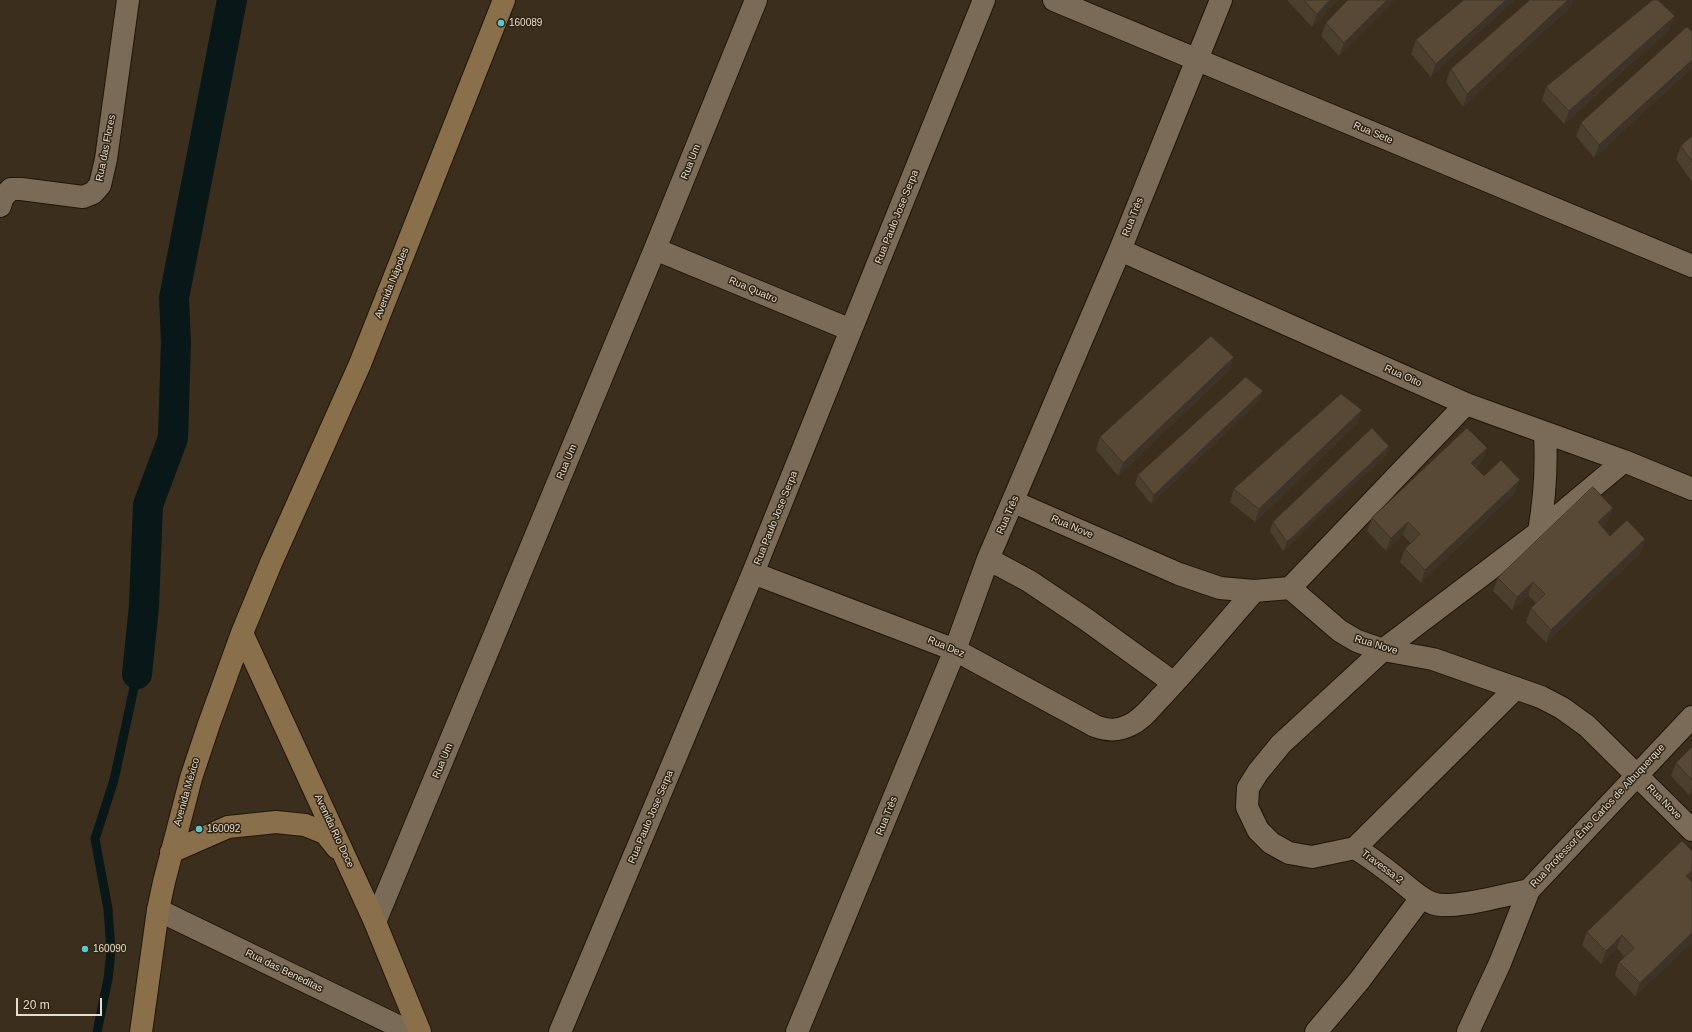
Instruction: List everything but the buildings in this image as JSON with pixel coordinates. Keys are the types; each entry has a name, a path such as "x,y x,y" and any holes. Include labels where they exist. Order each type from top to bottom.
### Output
{"main road":[{"name":"Avenida Nápoles","path":"271,563 360,364 504,0"},
{"name":"Avenida México","path":"141,1032 158,910 171,852 191,778 242,633 271,563"},
{"name":"Avenida Rio Doce","path":"242,633 347,859 375,922 420,1032"},
{"path":"171,852 228,828 276,822 306,825 325,833 347,859"}],"street":[{"name":"Rua das Flores","path":"0,206 3,197 11,190 21,189 83,197 93,192 100,185 106,159 128,0"},
{"name":"Rua Um","path":"375,922 655,249 756,0"},
{"name":"Rua Paulo Jose Serpa","path":"560,1032 753,573 984,0"},
{"name":"Rua Sete","path":"1054,0 1692,266"},
{"name":"Rua Três","path":"797,1032 955,650 988,559 1014,502 1120,250 1220,0"},
{"name":"Rua Quatro","path":"655,249 852,330"},
{"name":"Rua Oito","path":"1120,250 1466,404 1545,434 1624,461 1692,489"},
{"path":"1290,588 1466,404"},
{"path":"1539,532 1545,496 1547,465 1545,434"},
{"path":"1383,650 1539,532 1624,461"},
{"name":"Rua Nove","path":"1014,502 1179,574 1220,588 1254,591 1290,588 1340,631 1357,641 1383,650 1433,659 1541,697 1562,708 1587,726 1692,830"},
{"path":"988,559 1029,580 1174,683 1254,591"},
{"name":"Rua Dez","path":"753,573 955,650 1095,726 1106,730 1116,730 1130,725 1142,718 1174,683"},
{"name":"Travessa 2","path":"1383,650 1281,744 1258,772 1248,788 1247,807 1258,830 1271,843 1289,853 1312,857 1355,848 1376,861 1421,898 1433,904 1445,905 1488,899 1529,890"},
{"path":"1355,848 1516,688"},
{"name":"Rua Professor Ênio Carlos de Albuquerque","path":"1468,1032 1500,963 1529,890 1692,717"},
{"path":"1316,1032 1359,981 1421,898"},
{"name":"Rua das Beneditas","path":"158,910 410,1032"}],"waterway":[{"path":"137,674 144,606 148,505 173,438 176,342 174,298 232,0"},
{"path":"97,1032 108,979 111,951 108,909 95,839 114,780 137,674"}],"place":[{"name":"160089","path":"501,23"},
{"name":"160092","path":"199,829"},
{"name":"160090","path":"85,949"}]}
